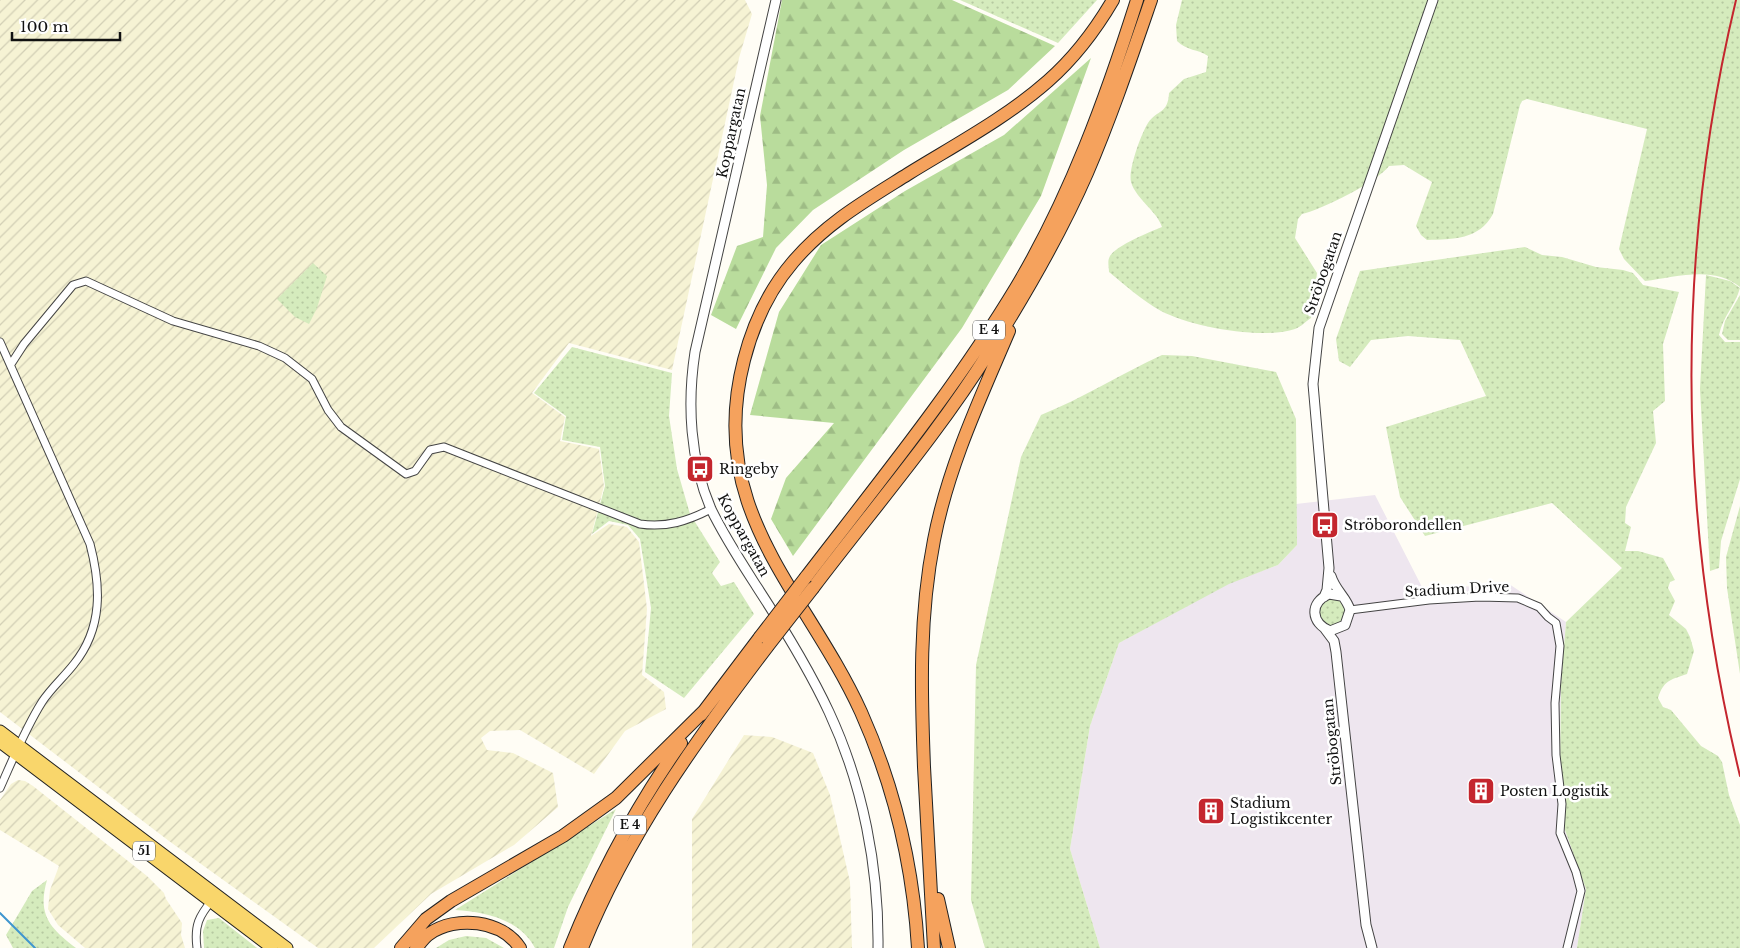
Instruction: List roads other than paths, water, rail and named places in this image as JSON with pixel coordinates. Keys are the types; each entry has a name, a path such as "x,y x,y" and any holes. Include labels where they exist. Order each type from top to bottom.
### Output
{"highway":[{"path":"918,948 916,910 906,847 896,808 878,753 860,710 765,548 750,513 741,480 736,447 739,378 758,318 791,264 817,236 842,214 1010,110 1049,80 1076,51 1113,0"},
{"name":"E 4","path":"809,583 979,346 1018,284 1051,222 1094,125 1137,0"},
{"name":"E 4","path":"570,948 607,866 645,796 704,710 763,642 948,411 988,352 1063,223 1087,173 1151,0"},
{"path":"934,948 926,808 921,661 924,613 934,540 956,458 1027,287"},
{"name":"E 4","path":"582,948 617,871 654,804 763,642"},
{"path":"402,948 426,919 451,901 563,836 616,798 704,710"},
{"path":"929,861 949,948"},
{"path":"416,948 430,934 450,925 468,922 484,924 502,931 520,948"}],"main road":[{"name":"51","path":"0,730 17,749 213,898 272,948"},
{"name":"51","path":"0,742 17,749"},
{"name":"51","path":"213,898 287,948"}],"street":[{"name":"Koppargatan","path":"776,0 695,352 692,377 692,428 696,458 711,509 732,548 812,679 837,731 859,794 868,833 875,886 878,948"},
{"name":"Ströbogatan","path":"1324,597 1327,590 1329,568 1313,384 1319,328 1433,0"},
{"path":"10,364 24,344 73,285 86,281 172,321 259,346 285,358 312,379 331,414 341,427 406,474 416,471 430,450 444,447 640,524 664,526 682,522 711,509"},
{"path":"0,342 90,544 96,565 99,596 93,629 80,655 48,694 17,749 0,788"},
{"name":"Ströbogatan","path":"1329,568 1334,586 1341,596"},
{"path":"1330,594 1341,596 1350,610 1349,619 1340,629 1330,631 1320,626 1314,614 1315,606 1330,594"},
{"name":"Stadium Drive","path":"1350,610 1428,600 1480,597 1518,598 1539,608 1548,618 1556,623 1560,646 1555,704 1556,755 1562,804 1560,834 1576,872 1581,891 1567,948"},
{"name":"Ströbogatan","path":"1325,629 1334,641 1336,652 1366,925 1372,948"},
{"name":"Ströbogatan","path":"1336,652 1340,629"},
{"path":"198,948 196,927 213,898"}],"waterway":[{"path":"0,913 35,948"}],"railway":[{"path":"1736,0 1716,97 1702,194 1694,291 1692,388 1695,485 1704,582 1719,679 1740,776"}],"place":[{"name":"Ringeby","path":"700,469"},
{"name":"Ströborondellen","path":"1325,525"},
{"name":"Posten Logistik","path":"1481,791"},
{"name":"Stadium Logistikcenter","path":"1211,811"}]}
